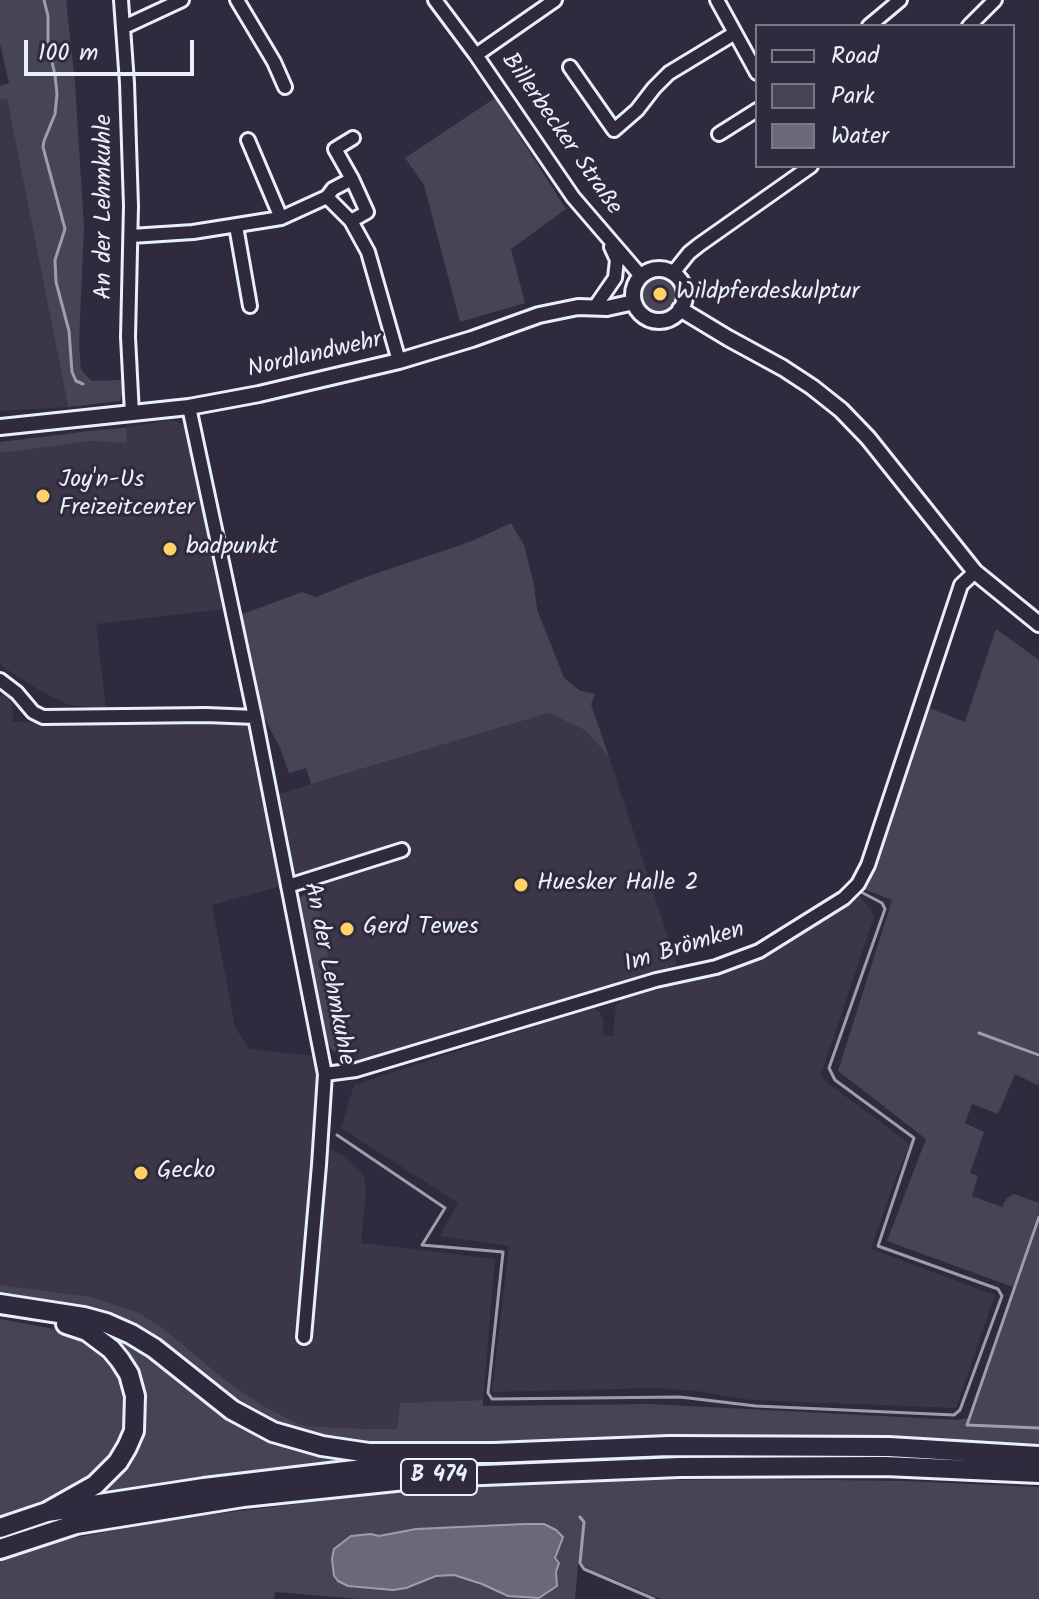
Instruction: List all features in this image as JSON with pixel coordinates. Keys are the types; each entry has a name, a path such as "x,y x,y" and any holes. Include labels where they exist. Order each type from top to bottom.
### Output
{"highway":[{"path":"0,1304 84,1317 131,1334 154,1348 232,1410 273,1432 298,1440 369,1453 494,1453"},
{"path":"0,1313 55,1321 87,1331 120,1360 129,1374 135,1396 134,1431 118,1462 95,1485 47,1512"},
{"name":"B 474","path":"0,1528 47,1512 204,1488 494,1453 701,1446 889,1447 1039,1456"},
{"name":"B 474","path":"0,1549 76,1524 243,1497 434,1477 680,1467 885,1466 1039,1473"}],"main road":[{"path":"656,269 673,273 683,286 684,302 680,309 667,319 651,319 637,310 634,288 641,276 656,269"},
{"name":"Nordlandwehr","path":"0,427 189,407 259,394 399,361 539,315 564,309 607,308 634,302"},
{"path":"680,309 783,368 841,410 868,438 975,572 1039,624"}],"street":[{"name":"An der Lehmkuhle","path":"121,0 131,236 128,337 132,414"},
{"path":"124,27 182,0"},
{"path":"237,0 274,62 285,87"},
{"name":"Billerbecker Straße","path":"435,0 582,210 641,276"},
{"name":"Billerbecker Straße","path":"476,55 555,0"},
{"path":"717,0 755,69"},
{"path":"871,24 900,0"},
{"path":"971,24 995,0"},
{"path":"570,67 614,130 637,110 669,73 735,33"},
{"path":"719,134 755,111"},
{"path":"351,221 367,212 335,149 353,138"},
{"path":"248,140 281,218"},
{"path":"673,273 699,245 808,168"},
{"path":"131,236 193,232 281,218 327,197 333,189 352,179"},
{"path":"327,197 351,221 368,252 399,361"},
{"path":"236,226 250,306"},
{"name":"Billerbecker Straße","path":"595,307 615,278 617,260 608,240"},
{"name":"An der Lehmkuhle","path":"189,407 255,717 325,1074 304,1337"},
{"name":"Im Brömken","path":"325,1074 356,1070 656,980 716,967 759,951 844,898 858,884 868,865 961,585 975,572"},
{"path":"0,680 17,693 33,712 43,717 255,717"},
{"path":"288,886 402,850"}],"shaded area":[{"path":"0,93 7,97 68,407 0,411"},
{"path":"173,420 186,426 225,609 96,624 106,708 69,705 44,693 0,663 0,446"},
{"path":"0,695 12,696 13,722 249,722 265,798 549,713 586,731 609,757 677,965 358,1061 348,1060 315,889 282,886 212,905 235,1027 249,1049 314,1056 318,1076 313,1145 345,1156 364,1175 366,1193 361,1243 495,1259 483,1400 400,1403 397,1429 304,1426 263,1406 228,1382 159,1325 137,1312 92,1297 0,1285"},
{"path":"857,892 874,917 821,1075 910,1144 871,1249 995,1295 956,1408 751,1400 658,1388 492,1392 509,1246 440,1236 458,1203 341,1128 354,1085 593,1007 603,1021 603,1035 613,1036 616,1005 620,1000 760,957"}],"green space":[{"path":"0,0 66,0 75,82 84,228 79,343 81,370 92,381 121,380 120,401 68,407 7,98 0,100 0,86 9,83 0,44"},
{"path":"495,98 566,209 511,249 525,303 460,322 424,185 405,158"},
{"path":"659,277 672,282 677,295 672,308 659,313 646,308 641,295 646,282"},
{"path":"126,428 127,443 91,441 0,453 0,442"},
{"path":"511,523 524,545 537,609 564,678 579,690 595,694 591,704 609,757 586,731 549,713 311,784 306,768 289,773 261,711 240,615 302,592 316,597 472,541"},
{"path":"996,629 1039,660 1039,1053 980,1032 978,1034 1039,1057 1039,1086 1015,1074 998,1114 972,1104 965,1123 984,1132 970,1173 978,1176 972,1196 1002,1207 1007,1198 1014,1194 1039,1203 1039,1212 1013,1287 887,1241 926,1139 838,1071 892,900 861,888 873,866 927,707 965,722"},
{"path":"315,888 348,1060 327,1043 299,903 299,898"},
{"path":"1039,1222 1039,1446 727,1438 588,1440 413,1448 327,1442 254,1417 162,1348 0,1298 0,1285 92,1297 137,1312 159,1325 228,1382 263,1406 304,1426 397,1429 400,1403 483,1400 483,1406 650,1404 967,1418 970,1421"},
{"path":"0,1319 66,1331 103,1349 123,1377 129,1423 106,1469 63,1498 0,1520"},
{"path":"88,1326 133,1342 212,1403 368,1459 83,1500 99,1488 140,1400"},
{"path":"748,1479 1039,1487 1039,1599 661,1599 582,1563 578,1564 575,1599 360,1599 275,1592 274,1599 0,1599 0,1555 174,1519 386,1493 494,1484"}],"water":[{"path":"544,1524 563,1537 555,1558 559,1563 557,1586 539,1598 508,1596 454,1575 436,1576 393,1590 348,1586 334,1576 334,1549 351,1536 379,1536 416,1529"}],"waterway":[{"path":"44,0 57,94 55,114 43,147 65,229 55,260 56,282 69,331 72,372 76,381 83,384"},
{"path":"337,1135 445,1208 422,1245 503,1252 488,1393 492,1399 680,1397 756,1406 954,1415 960,1410 1002,1296 998,1289 878,1246 914,1138 835,1080 829,1068 885,909 882,903 861,892"},
{"path":"979,1033 1039,1055"},
{"path":"1039,1217 967,1425 1039,1428"},
{"path":"580,1517 584,1522 580,1563 584,1569 654,1599"}],"place":[{"name":"Wildpferdeskulptur","path":"660,294"},
{"name":"Joy'n-Us Freizeitcenter","path":"43,496"},
{"name":"badpunkt","path":"170,549"},
{"name":"Huesker Halle 2","path":"521,885"},
{"name":"Gerd Tewes","path":"347,929"},
{"name":"Gecko","path":"141,1173"}]}
